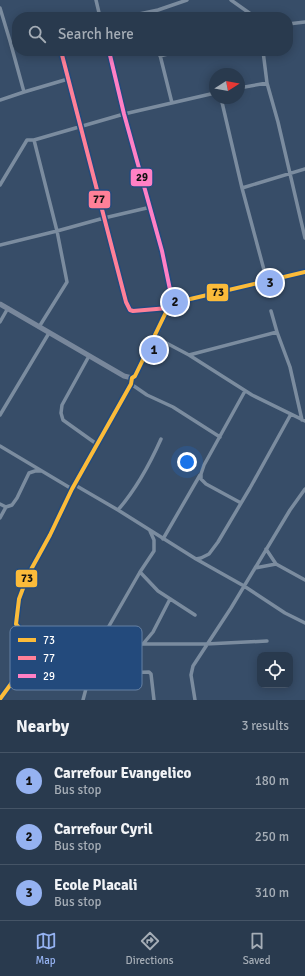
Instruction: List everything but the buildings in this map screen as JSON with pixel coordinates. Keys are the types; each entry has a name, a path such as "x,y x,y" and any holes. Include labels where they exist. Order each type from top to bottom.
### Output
{"street":[{"path":"96,0 99,12"},
{"path":"150,12 187,0"},
{"path":"232,0 248,12"},
{"path":"0,8 12,48"},
{"path":"293,23 305,22"},
{"path":"14,56 24,92"},
{"path":"62,56 126,302 130,310 133,311 168,308"},
{"path":"110,56 124,114 151,207 173,304"},
{"path":"160,56 172,103"},
{"path":"264,56 268,83 305,238"},
{"path":"0,100 68,79"},
{"path":"245,87 268,83"},
{"path":"0,185 28,140 34,140 124,114 209,94"},
{"path":"222,104 242,188 267,281"},
{"path":"34,140 57,231 67,282 39,327"},
{"path":"242,188 305,169"},
{"path":"0,245 151,207"},
{"path":"300,217 305,216"},
{"path":"17,626 19,599 28,575 72,490 131,384 132,378 136,376 168,308 173,304 186,300 305,272"},
{"path":"0,304 124,376 132,378"},
{"path":"0,322 8,308"},
{"path":"271,311 290,367 304,421"},
{"path":"189,355 277,332"},
{"path":"0,415 49,333"},
{"path":"155,337 189,355 245,391 304,421"},
{"path":"89,356 62,404 61,413 63,420 98,445"},
{"path":"131,384 147,395 173,406 220,437"},
{"path":"163,539 245,391"},
{"path":"196,559 209,554 241,503 290,414"},
{"path":"118,510 148,468 162,439"},
{"path":"0,446 45,472 72,490"},
{"path":"0,518 6,507 12,505 17,498 29,473 35,471 45,472"},
{"path":"200,474 201,479 206,484 241,503"},
{"path":"75,485 196,559 244,586 285,613 305,623"},
{"path":"195,700 191,675 193,666 296,500 305,489"},
{"path":"0,504 6,507"},
{"path":"109,626 154,551 154,540 150,530"},
{"path":"266,549 276,564 305,580"},
{"path":"254,568 276,564"},
{"path":"140,572 158,591 195,615"},
{"path":"144,644 153,632 170,600"},
{"path":"144,644 206,644 267,641"},
{"path":"142,672 149,672 151,674 154,700"},
{"path":"0,698 10,685"},
{"path":"83,700 86,690"}],"transit line":[{"name":"77","path":"62,56 126,302 130,310 133,311 168,308"},
{"name":"29","path":"110,56 124,114 162,251 173,304"},
{"name":"73","path":"18,626 16,624 19,599 28,575 50,535 72,489 131,384 132,378 135,376 168,308 173,304 186,300 305,272"},
{"name":"73","path":"0,699 10,685"}],"place":[{"name":"Ecole Placali","path":"270,283"},
{"name":"Carrefour Cyril","path":"175,302"},
{"name":"Carrefour Evangelico","path":"154,350"}]}
